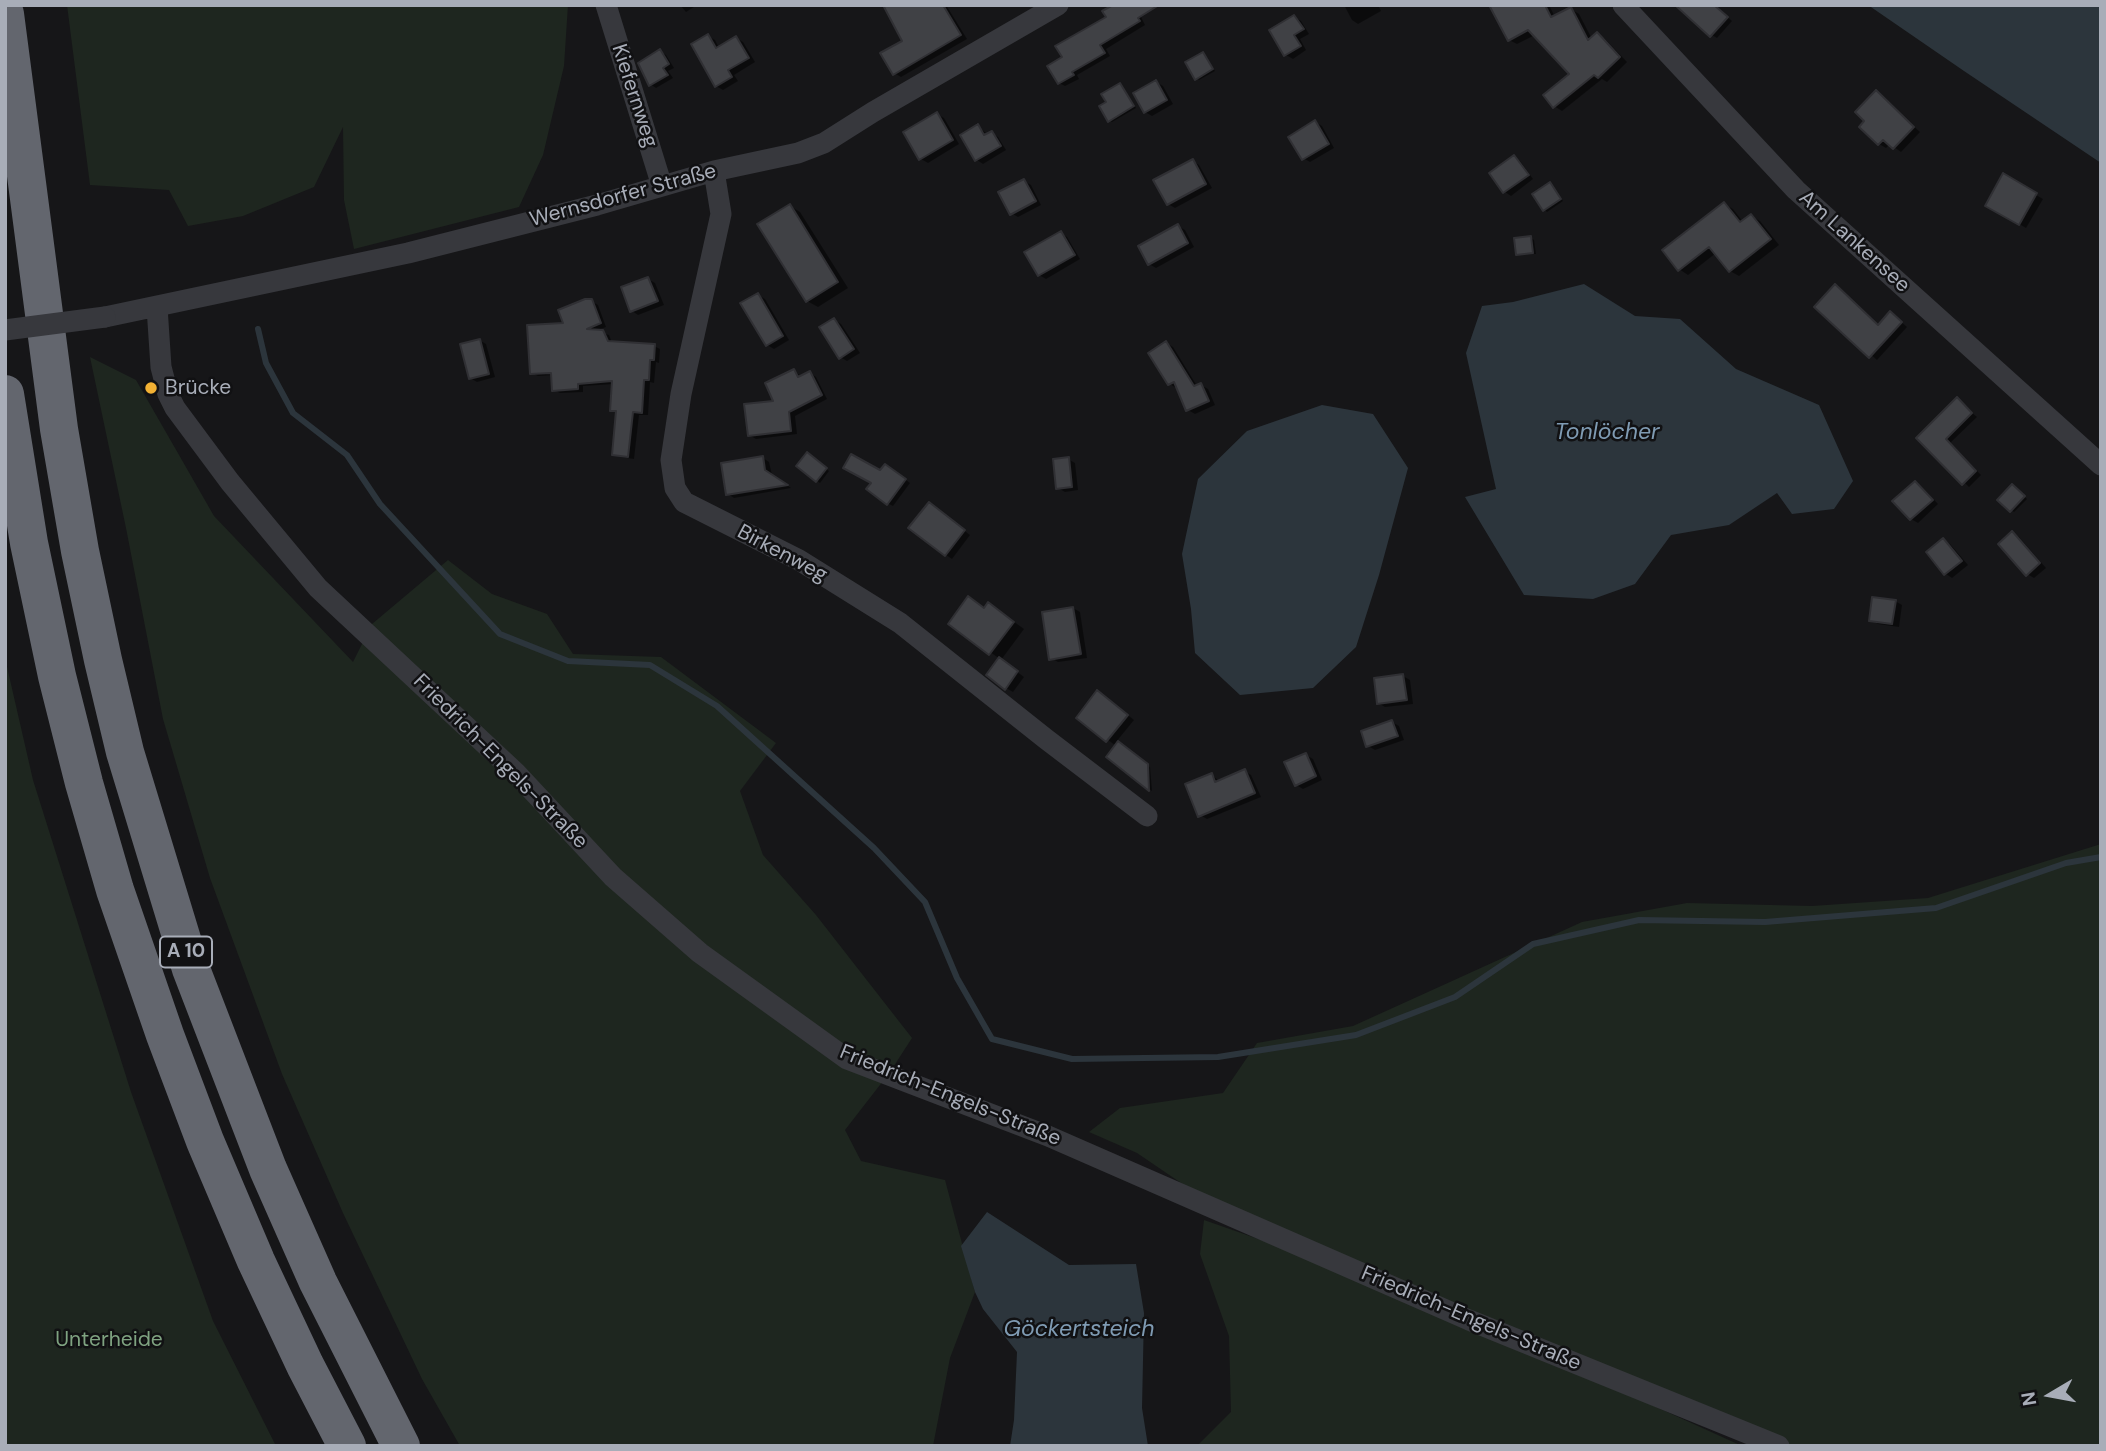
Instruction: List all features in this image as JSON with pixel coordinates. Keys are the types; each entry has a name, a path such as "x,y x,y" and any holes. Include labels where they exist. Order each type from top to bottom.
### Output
{"highway":[{"name":"A 10","path":"5,14 58,429 80,551 125,752 191,969 268,1169 318,1282 401,1446"},
{"name":"A 10","path":"5,394 29,543 57,676 115,890 205,1141 256,1261 347,1446"}],"street":[{"name":"Kiefernweg","path":"606,5 662,186"},
{"name":"Wernsdorfer Straße","path":"5,330 105,317 408,253 713,171 798,153 824,143 1058,5"},
{"name":"Am Lankensee","path":"1623,5 1805,199 2101,465"},
{"name":"Birkenweg","path":"713,171 721,214 681,394 671,460 675,488 684,502 799,560 900,623 1147,816"},
{"name":"Friedrich-Engels-Straße","path":"156,307 161,367 168,394 176,408 230,482 318,588 516,773 613,877 700,953 847,1059 1048,1136 1469,1320 1779,1446"}],"green space":[{"path":"67,5 568,5 564,66 543,155 519,207 354,249 344,200 343,127 314,187 243,216 188,226 169,190 90,185"},
{"path":"90,357 136,380 214,516 353,662 372,624 448,560 492,594 547,614 573,654 661,657 776,743 740,791 763,855 816,915 912,1038 890,1072 845,1130 861,1161 945,1180 975,1292 950,1358 933,1446 460,1446 422,1379 343,1213 282,1074 210,878 163,719"},
{"name":"Unterheide","path":"5,658 33,780 131,1092 213,1321 276,1446 5,1446"},
{"path":"2101,844 2101,1446 1790,1446 1209,1202 1137,1153 1089,1132 1120,1108 1223,1093 1257,1043 1353,1026 1582,922 1687,903 1812,906 1928,898"},
{"path":"1204,1220 1381,1282 1742,1446 1197,1446 1231,1412 1229,1336 1200,1254"}],"water":[{"path":"1868,5 2101,5 2101,163 1964,71"},
{"name":"Tonlöcher","path":"1584,284 1635,316 1680,319 1736,369 1819,405 1853,481 1834,509 1792,514 1777,493 1729,525 1671,535 1635,584 1593,599 1524,595 1465,497 1496,489 1466,353 1482,306 1513,302"},
{"path":"1322,405 1373,414 1408,468 1379,575 1356,647 1313,688 1240,695 1195,653 1182,554 1198,479 1247,431"},
{"name":"Göckertsteich","path":"987,1212 1069,1265 1136,1264 1144,1313 1142,1408 1148,1446 1010,1446 1017,1352 983,1309 961,1246"}],"building":[{"path":"883,5 943,5 961,35 893,75 880,53 902,41"},
{"path":"1113,5 1159,5 1138,18 1140,21 1100,45 1105,53 1072,72 1074,75 1058,84 1047,66 1062,57 1055,46 1106,17 1102,11"},
{"path":"1489,5 1545,5 1551,17 1571,7 1588,40 1597,32 1620,57 1598,78 1594,75 1553,108 1543,95 1569,74 1528,30 1508,41"},
{"path":"1675,5 1714,5 1728,17 1710,37"},
{"path":"1294,15 1304,29 1294,35 1301,46 1284,56 1269,30"},
{"path":"708,34 716,48 736,36 749,58 728,70 732,77 715,87 691,44"},
{"path":"660,49 669,64 663,68 668,75 649,86 638,63"},
{"path":"1203,52 1213,69 1195,80 1185,62"},
{"path":"1156,80 1167,100 1144,113 1133,93"},
{"path":"1120,83 1134,106 1108,122 1099,106 1106,102 1101,94"},
{"path":"1876,90 1914,127 1893,149 1883,140 1878,145 1859,127 1864,121 1855,112"},
{"path":"937,112 953,140 919,160 903,132"},
{"path":"1315,120 1329,144 1302,160 1288,137"},
{"path":"978,124 984,135 992,131 1001,146 975,161 960,135"},
{"path":"1514,155 1529,175 1503,193 1489,173"},
{"path":"1193,159 1206,184 1167,205 1153,180"},
{"path":"2003,173 2037,193 2019,225 1985,206"},
{"path":"1024,179 1036,201 1010,215 998,192"},
{"path":"1550,182 1561,199 1543,211 1532,194"},
{"path":"1724,202 1740,222 1751,214 1771,239 1729,272 1709,247 1678,271 1662,250"},
{"path":"790,204 838,282 806,302 757,224"},
{"path":"1178,224 1188,243 1148,265 1138,246"},
{"path":"1061,231 1075,255 1038,276 1024,252"},
{"path":"1531,236 1533,253 1516,255 1514,238"},
{"path":"648,277 658,301 630,312 621,287"},
{"path":"1835,284 1878,325 1890,311 1902,322 1869,358 1814,307"},
{"path":"758,293 783,336 766,346 740,303"},
{"path":"585,299 592,299 601,323 587,329 603,330 608,341 655,344 654,360 650,360 649,380 644,380 642,413 633,412 628,457 612,455 616,411 610,411 612,381 578,384 578,389 552,391 551,373 530,374 527,325 563,323 558,310"},
{"path":"834,318 854,349 839,359 819,327"},
{"path":"480,339 489,374 469,379 460,344"},
{"path":"1166,341 1194,386 1201,383 1209,401 1186,411 1174,382 1168,385 1148,353"},
{"path":"794,369 798,377 810,371 822,395 789,412 791,431 748,436 744,404 773,401 765,383"},
{"path":"1957,397 1972,413 1946,439 1976,471 1962,485 1916,438"},
{"path":"807,452 827,468 816,482 796,466"},
{"path":"851,454 880,470 885,464 906,479 887,505 866,489 871,483 843,468"},
{"path":"763,456 765,470 788,485 726,495 721,463"},
{"path":"1069,457 1072,487 1056,489 1053,459"},
{"path":"1915,481 1933,500 1910,520 1892,501"},
{"path":"2012,484 2025,496 2010,512 1997,500"},
{"path":"929,502 965,530 945,556 908,528"},
{"path":"2012,531 2040,563 2026,576 1998,544"},
{"path":"1943,538 1962,561 1944,575 1926,552"},
{"path":"968,596 984,608 988,602 1014,622 989,655 948,624"},
{"path":"1872,597 1896,600 1892,624 1869,621"},
{"path":"1073,607 1081,654 1049,660 1042,612"},
{"path":"999,657 1018,671 1005,690 986,675"},
{"path":"1403,674 1407,700 1377,704 1374,678"},
{"path":"1097,690 1128,715 1106,742 1076,718"},
{"path":"1392,720 1398,736 1366,747 1361,731"},
{"path":"1118,741 1148,764 1149,791 1106,757"},
{"path":"1306,753 1316,776 1295,786 1284,762"},
{"path":"1245,769 1255,793 1198,817 1185,784 1212,773 1215,782"}],"waterway":[{"path":"258,329 266,363 293,413 347,455 380,504 500,634 568,661 650,665 717,706 874,848 925,902 957,978 992,1039 1072,1059 1218,1057 1356,1035 1455,997 1533,944 1639,920 1765,922 1936,908 2066,863 2101,857"}],"place":[{"name":"Brücke","path":"151,388"}]}
